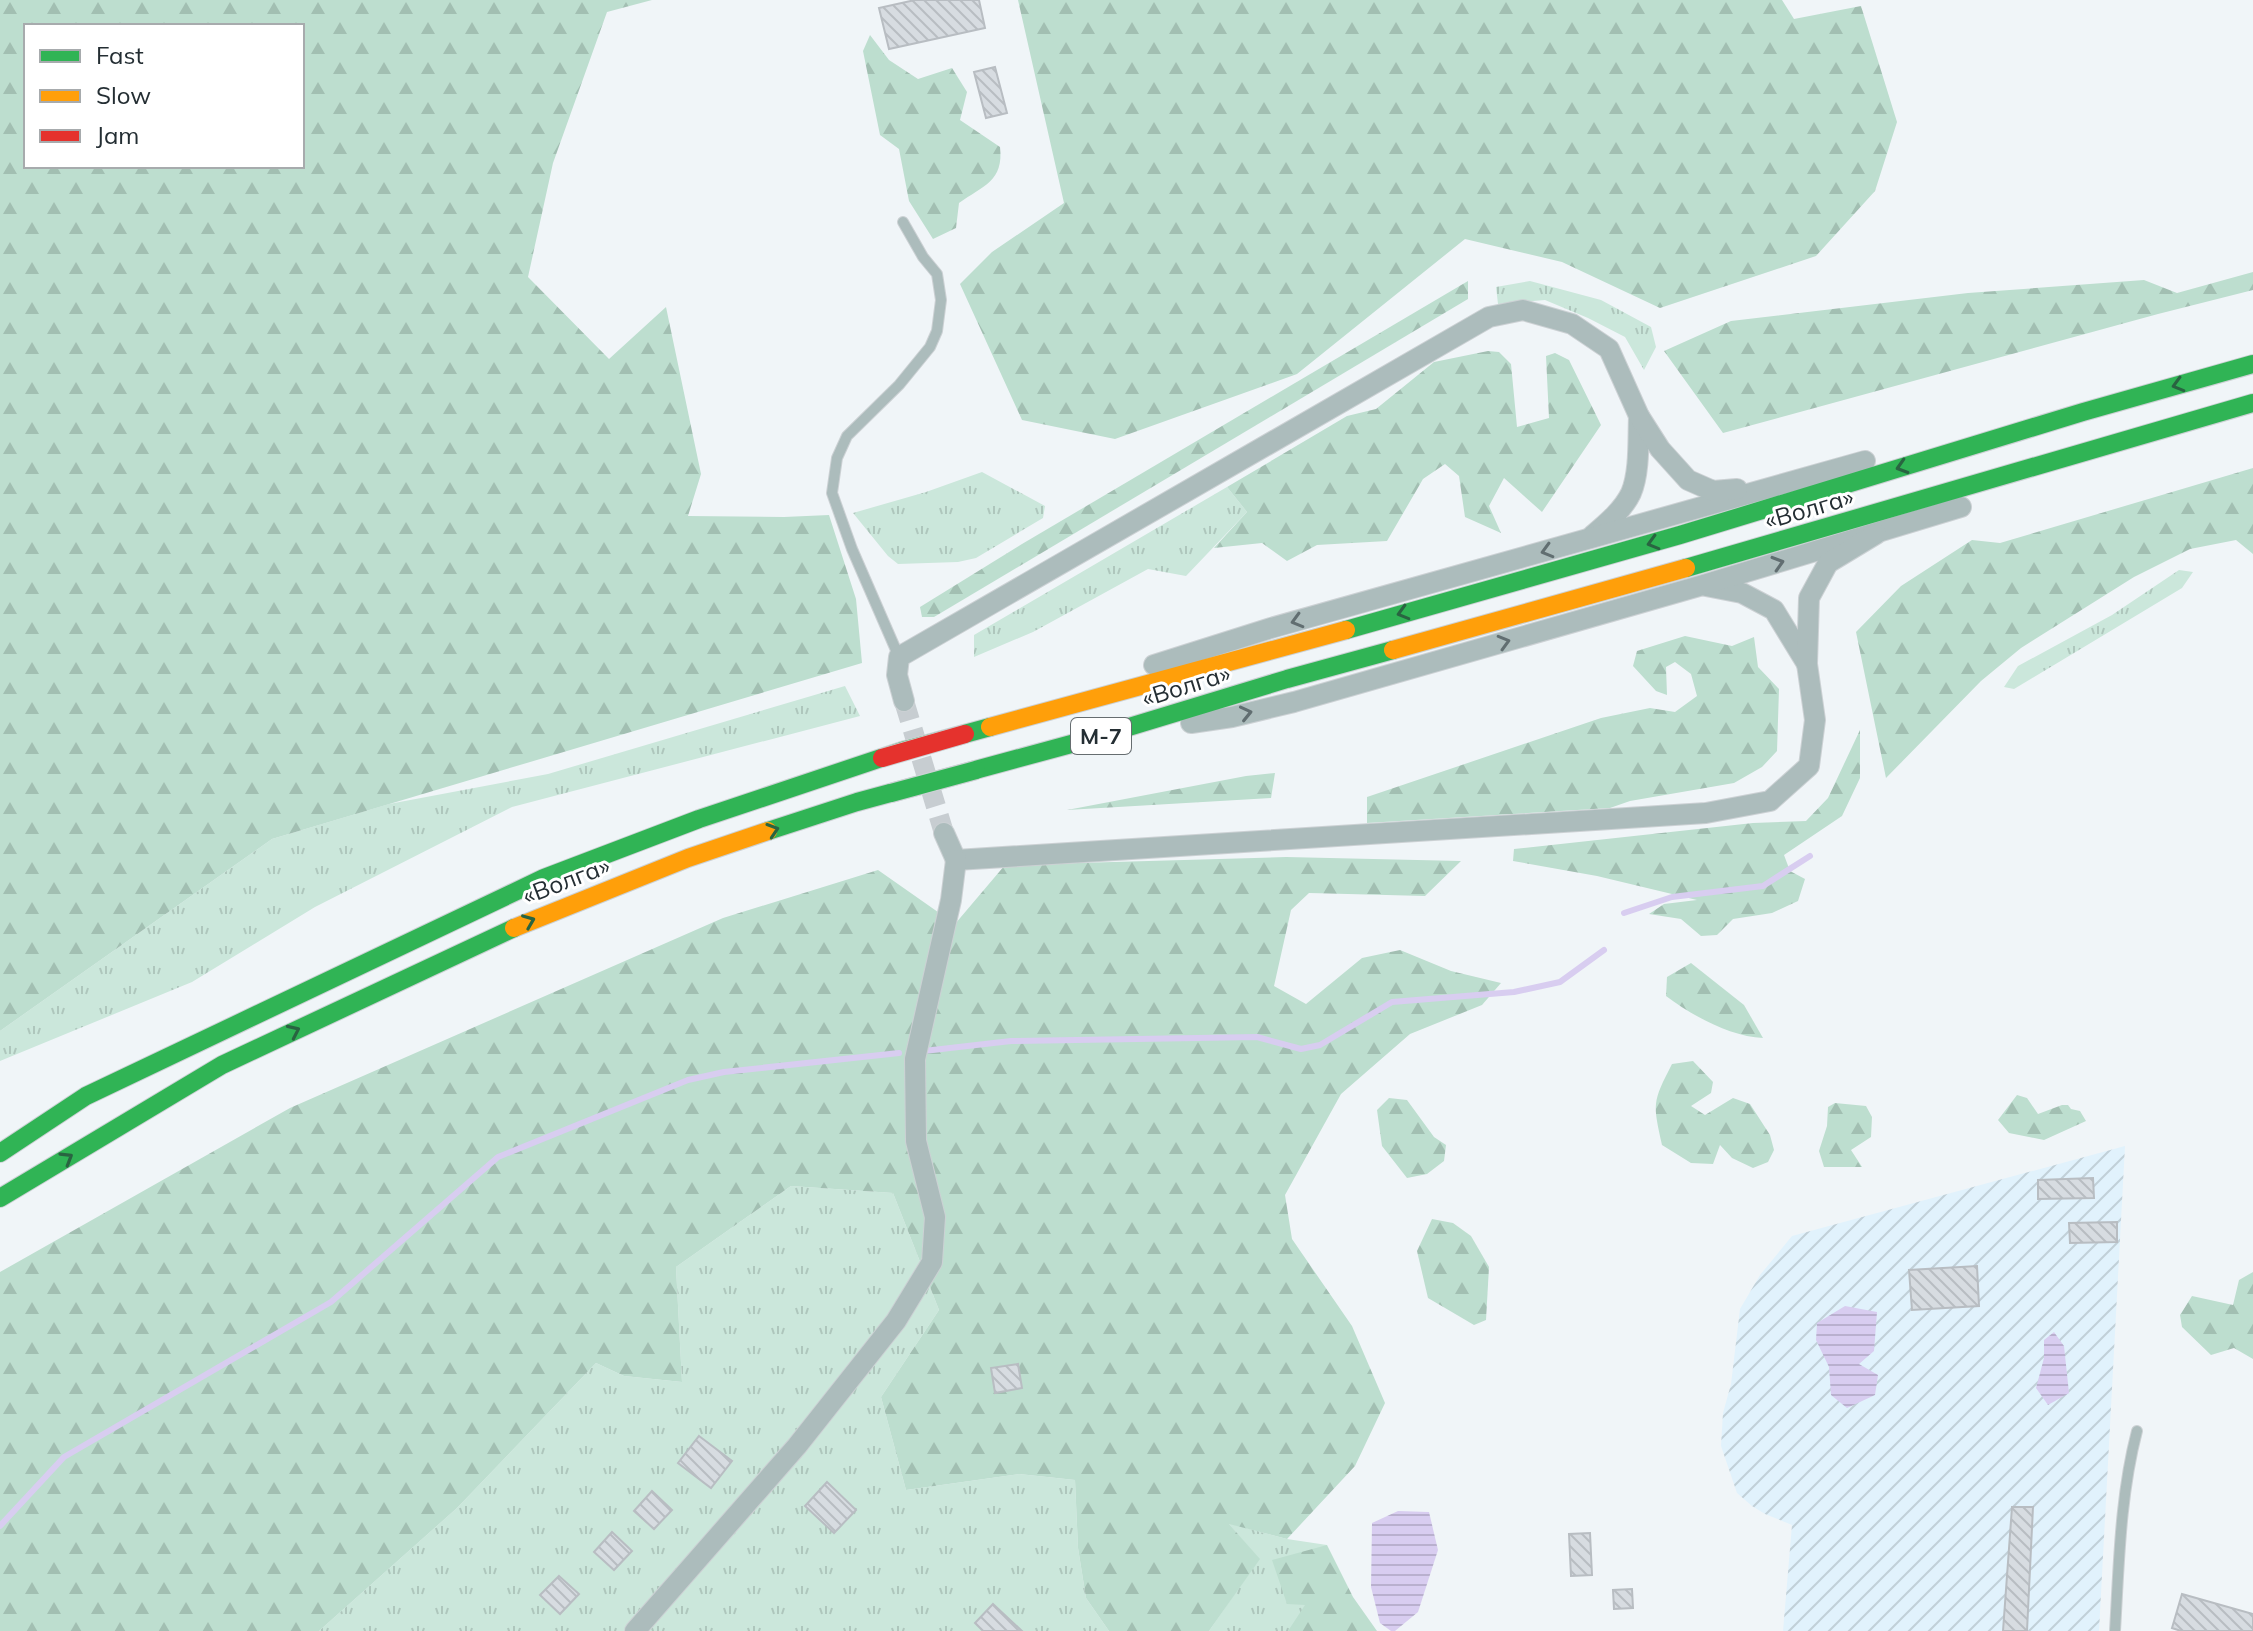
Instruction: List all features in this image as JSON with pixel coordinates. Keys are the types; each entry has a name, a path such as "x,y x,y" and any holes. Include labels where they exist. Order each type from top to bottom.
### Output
{"highway":[{"name":"«Волга»","path":"0,1153 86,1096 544,878 699,819 892,754 1680,535 2083,412 2253,364"},
{"name":"«Волга»","path":"0,1198 222,1065 522,924 688,858 857,802 1086,740 1287,679 1780,542 2253,403"}],"street":[{"path":"904,701 897,675 899,657 1489,317 1523,310 1572,324 1609,349 1639,416 1660,449 1688,480 1713,491 1773,486"},
{"path":"892,754 993,713 1271,628 1902,451 2083,412"},
{"path":"1588,539 1615,516 1631,493 1637,461 1639,416"},
{"path":"1086,740 1232,717 1294,702 1703,585 2040,483 2201,419"},
{"path":"956,860 1706,813 1770,801 1809,766 1815,720 1807,664 1809,598 1828,563 1876,534"},
{"path":"1703,585 1742,593 1774,610 1807,664"},
{"path":"635,1631 797,1446 896,1321 932,1262 935,1217 916,1141 915,1059 951,900 956,860 944,833"}],"lane":[{"path":"899,657 852,549 832,493 837,458 847,436 899,385 930,347 937,331 941,300 937,274 923,257 903,222"},
{"path":"2115,1631 2120,1537 2130,1458 2137,1431"}],"shaded area":[{"path":"2125,1146 2099,1631 1783,1631 1792,1525 1765,1514 1737,1493 1721,1446 1723,1413 1731,1384 1740,1309 1760,1275 1792,1236"},
{"path":"1845,1306 1877,1312 1874,1351 1859,1364 1878,1375 1875,1395 1847,1408 1831,1395 1829,1367 1816,1340 1817,1323"},
{"path":"2054,1332 2064,1346 2069,1393 2048,1405 2036,1388 2044,1358 2044,1340"},
{"path":"1398,1511 1429,1512 1438,1550 1418,1612 1391,1631 1380,1623 1371,1587 1372,1523"}],"green space":[{"path":"0,0 652,0 607,12 553,163 528,277 609,359 666,307 701,474 688,516 829,515 856,599 862,663 272,839 0,1031"},
{"path":"1018,0 1782,0 1794,19 1861,6 1897,122 1875,191 1816,256 1660,308 1562,262 1465,239 1297,374 1115,439 1022,420 960,284 992,252 1064,203"},
{"path":"870,35 889,60 918,79 952,68 967,92 960,120 1000,147 999,168 995,175 984,187 959,203 956,228 933,239 909,201 899,149 880,135 863,51"},
{"path":"2253,272 2253,290 1723,433 1664,351 1731,321 1968,293 2144,280 2177,293"},
{"path":"1468,281 1468,299 934,617 922,617 920,607 1022,544"},
{"path":"1530,281 1601,300 1651,327 1656,347 1644,370 1625,337 1588,318 1545,300 1498,304 1496,287"},
{"path":"1488,351 1499,352 1511,364 1517,427 1549,418 1546,356 1555,353 1569,360 1601,425 1542,512 1504,478 1489,506 1501,533 1465,517 1459,476 1445,464 1423,479 1387,541 1317,545 1287,561 1262,543 1214,548 1247,512 1227,487 1347,416 1376,409 1434,362"},
{"path":"2253,468 2253,554 2236,540 2190,549 2134,577 2021,648 1981,681 1886,778 1856,632 1901,586 1972,540 2000,543"},
{"path":"982,472 1045,506 1043,518 976,558 958,562 898,564 853,513 926,492"},
{"path":"1227,487 1247,512 1186,576 1148,569 1033,632 974,657 974,635"},
{"path":"2179,570 2193,572 2182,588 2014,689 2004,687 2018,666 2112,615"},
{"path":"1685,636 1732,646 1754,637 1758,667 1779,689 1777,751 1762,767 1734,783 1630,801 1610,808 1367,823 1367,797 1601,718 1650,708 1675,712 1697,696 1691,674 1675,662 1666,667 1667,695 1656,691 1633,666 1637,651"},
{"path":"845,686 860,716 512,807 315,907 192,982 0,1061 0,1031 272,839 389,804 548,774"},
{"path":"1860,730 1860,778 1842,816 1784,855 1790,871 1805,879 1798,901 1772,913 1733,919 1717,935 1701,936 1681,919 1649,914 1664,904 1697,900 1597,876 1513,861 1514,849 1753,823 1806,821 1828,798"},
{"path":"1275,773 1271,798 1067,810 1246,776"},
{"path":"1286,857 1461,861 1425,896 1309,893 1291,910 1274,986 1306,1004 1362,958 1400,950 1451,971 1501,983 1482,1005 1410,1034 1341,1094 1285,1195 1292,1239 1352,1326 1385,1403 1355,1466 1287,1539 1229,1524 1260,1559 1209,1631 1109,1631 1086,1598 1078,1548 1075,1480 1019,1474 906,1490 881,1397 939,1310 893,1193 791,1186 676,1267 682,1382 624,1376 596,1363 457,1508 319,1631 0,1631 0,1272 290,1108 723,918 878,870 955,924 1005,865"},
{"path":"1691,963 1744,1005 1763,1038 1738,1034 1712,1024 1666,996 1667,977"},
{"path":"1693,1061 1713,1082 1711,1093 1691,1106 1705,1115 1733,1098 1750,1104 1770,1135 1774,1150 1768,1162 1753,1168 1732,1158 1720,1145 1713,1164 1691,1163 1662,1145 1656,1111 1661,1087 1672,1064"},
{"path":"2017,1095 2027,1098 2038,1114 2068,1105 2080,1111 2086,1121 2044,1140 2009,1133 1998,1120"},
{"path":"1389,1098 1407,1100 1434,1137 1446,1145 1444,1161 1427,1174 1407,1178 1382,1146 1377,1110"},
{"path":"1835,1103 1866,1106 1872,1117 1871,1137 1851,1150 1862,1167 1824,1167 1819,1151 1827,1126 1828,1107"},
{"path":"791,1186 893,1193 939,1310 881,1397 906,1490 1019,1474 1075,1480 1078,1548 1086,1598 1109,1631 319,1631 457,1508 596,1363 624,1376 682,1382 676,1267"},
{"path":"1432,1219 1453,1223 1471,1236 1489,1267 1486,1320 1474,1325 1428,1298 1417,1251"},
{"path":"2253,1272 2253,1359 2234,1348 2211,1355 2182,1327 2180,1315 2192,1296 2233,1305 2239,1280"},
{"path":"1228,1523 1287,1539 1327,1545 1326,1631 1209,1631 1259,1559"},
{"path":"1327,1545 1353,1597 1377,1631 1288,1631 1305,1605 1287,1604 1272,1560"}],"building":[{"path":"915,0 979,0 985,28 889,49 879,8"},
{"path":"995,67 1007,113 986,118 974,72"},
{"path":"2093,1178 2094,1198 2038,1199 2038,1180"},
{"path":"2117,1222 2117,1242 2070,1243 2069,1223"},
{"path":"1977,1266 1979,1306 1912,1310 1909,1270"},
{"path":"1018,1364 1022,1388 995,1393 991,1368"},
{"path":"699,1436 732,1461 711,1488 678,1463"},
{"path":"827,1482 856,1510 834,1533 805,1506"},
{"path":"652,1491 672,1510 654,1529 634,1511"},
{"path":"2012,1507 2033,1507 2027,1631 2003,1631"},
{"path":"612,1532 632,1551 614,1570 594,1552"},
{"path":"1590,1533 1592,1575 1571,1576 1569,1534"},
{"path":"559,1576 579,1594 560,1614 540,1595"},
{"path":"1632,1589 1633,1608 1614,1609 1613,1590"},
{"path":"2182,1594 2253,1614 2253,1631 2181,1631 2172,1628"},
{"path":"993,1604 1022,1631 983,1631 975,1623"}],"waterway":[{"path":"1624,913 1672,897 1763,886 1810,856"},
{"path":"924,1051 1011,1041 1257,1037 1301,1049 1320,1045 1392,1002 1514,992 1560,982 1604,950"},
{"path":"0,1526 64,1457 331,1302 498,1157 688,1080 724,1072 899,1053"}],"tunnel":[{"path":"904,701 944,833"}],"traffic: fast":[{"path":"1346,630 1680,535 2083,412 2253,364"},
{"path":"1686,568 2253,403"},
{"path":"768,831 857,802 1086,740 1393,650"},
{"path":"0,1153 86,1096 544,878 699,819 902,751 990,727"},
{"path":"891,793 976,770"},
{"path":"0,1198 222,1065 514,928"}],"traffic: slow":[{"path":"1393,650 1686,568"},
{"path":"990,727 1346,630"},
{"path":"514,928 688,858 768,831"}],"traffic: jam":[{"path":"882,758 965,734"}]}
